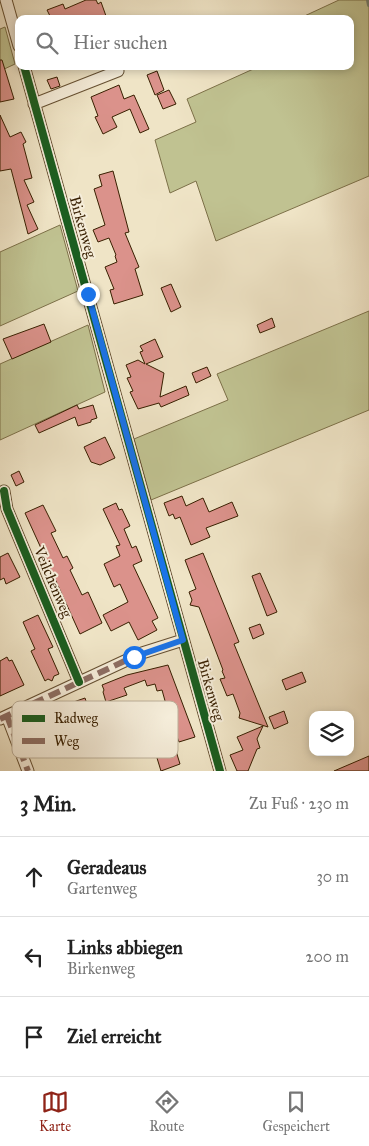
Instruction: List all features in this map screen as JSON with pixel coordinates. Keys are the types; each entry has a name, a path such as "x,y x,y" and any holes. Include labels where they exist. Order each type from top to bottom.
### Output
{"street":[{"path":"6,0 15,32"},
{"name":"Birkenweg","path":"25,70 220,771"},
{"path":"34,104 118,71"},
{"name":"Veilchenweg","path":"4,491 7,509 79,682"},
{"path":"39,701 142,653 183,640"},
{"path":"4,718 12,736"},
{"path":"22,758 28,771"}],"green space":[{"path":"339,0 369,0 369,176 216,241 196,181 170,193 155,140 196,122 187,99 251,70 354,70 354,15 307,15"},
{"path":"5,27 15,64 0,71 0,29"},
{"path":"60,225 78,291 0,326 0,252"},
{"path":"369,311 369,410 151,500 134,439 228,400 217,374"},
{"path":"88,325 105,392 0,440 0,364"}],"building":[{"path":"86,0 96,0 98,4 101,2 106,15 50,15 47,10 63,4 65,9"},
{"path":"0,60 2,60 14,99 0,102"},
{"path":"157,71 164,90 155,95 147,75"},
{"path":"57,77 60,86 51,89 47,80"},
{"path":"119,85 124,99 134,95 149,129 140,133 130,109 112,117 117,127 103,134 95,117 98,116 91,97"},
{"path":"169,90 176,104 163,109 157,95"},
{"path":"0,115 10,137 21,132 26,142 23,144 32,178 24,180 34,202 27,205 38,229 28,234 11,169 0,171"},
{"path":"113,171 129,232 125,233 139,267 135,269 143,295 114,304 110,290 114,289 105,267 117,262 116,255 109,238 98,242 93,230 105,225 94,189 102,186 99,175"},
{"path":"171,284 181,307 171,312 161,288"},
{"path":"272,318 275,327 260,333 257,325"},
{"path":"44,324 51,342 12,359 3,339"},
{"path":"155,339 163,357 146,364 164,373 160,397 186,386 189,395 161,407 159,403 138,409 130,392 133,391 127,378 131,377 126,365 138,360 145,364 140,352 143,351 140,346"},
{"path":"207,367 211,376 196,383 192,373"},
{"path":"77,405 79,409 93,405 97,418 78,426 75,417 39,433 35,425"},
{"path":"105,437 115,458 100,465 91,462 84,447"},
{"path":"19,471 24,482 16,486 11,475"},
{"path":"182,496 186,506 203,498 209,512 232,502 238,516 206,528 210,537 191,545 180,517 175,519 173,514 169,516 164,503"},
{"path":"116,503 119,510 122,509 130,526 124,529 132,548 136,546 142,561 133,565 158,618 152,621 157,630 138,640 129,622 111,631 103,615 128,602 120,584 114,587 104,564 120,556 116,546 120,545 103,509"},
{"path":"43,505 56,531 51,533 63,558 67,556 73,568 70,570 82,595 88,592 102,623 80,634 25,513"},
{"path":"8,553 20,577 6,584 4,578 0,580 0,557"},
{"path":"203,553 239,642 234,644 268,727 239,718 240,713 233,694 227,696 220,679 225,678 223,670 199,607 190,605 192,600 189,592 196,589 185,560"},
{"path":"260,573 277,612 267,616 252,576"},
{"path":"38,615 53,647 48,649 59,674 54,676 52,681 48,679 45,681 31,651 35,649 23,622"},
{"path":"260,624 264,634 253,639 249,628"},
{"path":"7,657 9,661 12,660 24,685 0,696 0,661"},
{"path":"168,665 195,737 179,742 178,701 165,701 162,690 157,691 155,684 147,686 145,680 124,688 127,695 106,701 102,685 127,675"},
{"path":"302,672 306,682 286,690 282,680"},
{"path":"284,711 288,723 274,729 269,717"},
{"path":"263,726 257,739 260,748 257,749 248,771 237,771 230,755 243,750 237,737"},
{"path":"369,756 369,771 334,771"},
{"path":"157,758 178,758 180,764 161,771"}],"waterway":[{"path":"368,0 369,5"}],"marked path":[{"path":"39,701 142,653"},
{"path":"0,719 12,713"},
{"path":"7,716 12,729"},
{"path":"23,758 28,771"}],"cycle path":[{"path":"25,70 220,771"},
{"path":"4,491 7,509 79,682"}],"route":[{"path":"88,294 183,640 134,657"}]}
